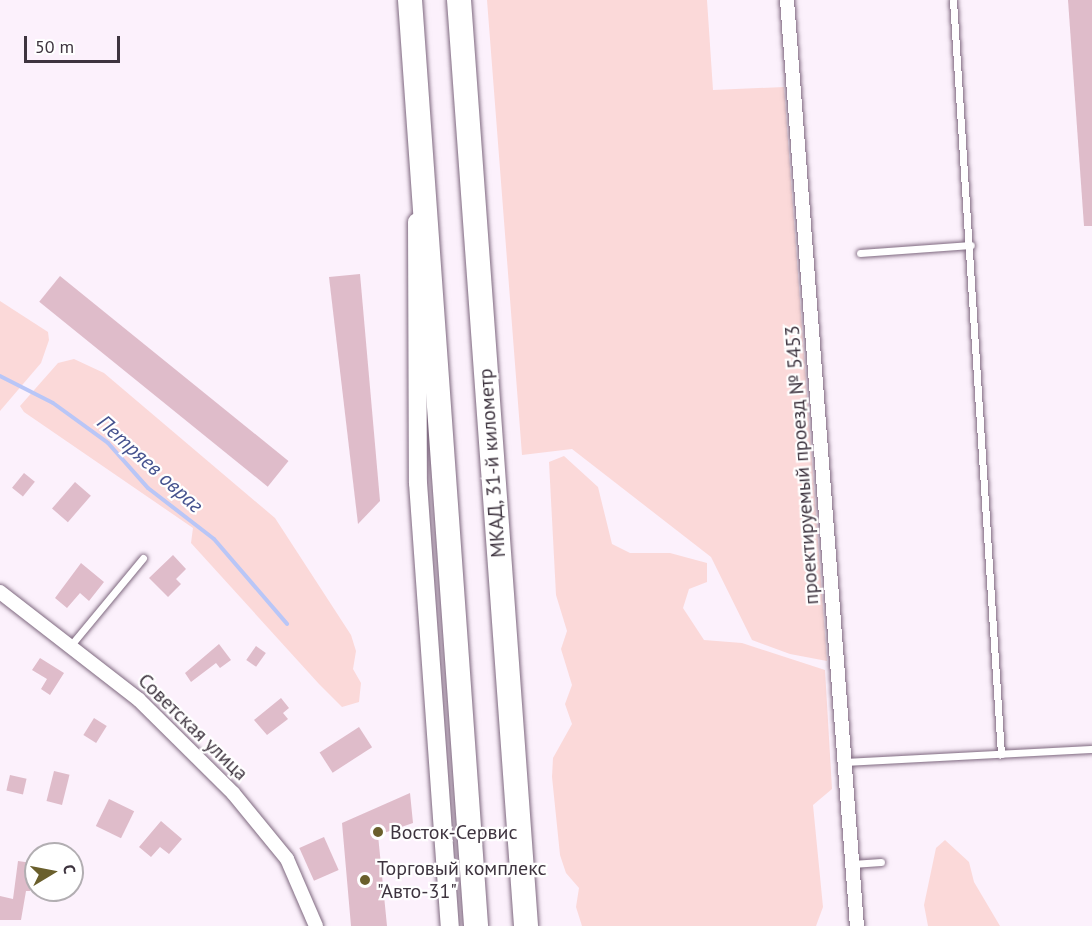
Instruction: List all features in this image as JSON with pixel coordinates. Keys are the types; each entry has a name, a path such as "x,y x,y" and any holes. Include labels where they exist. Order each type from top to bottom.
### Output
{"highway":[{"path":"410,0 476,926"},
{"name":"МКАД, 31-й километр","path":"459,0 526,926"}],"main road":[{"path":"420,146 416,423 450,926"}],"street":[{"name":"проектируемый проезд № 5453","path":"787,0 857,926"},
{"name":"Советская улица","path":"0,592 139,700 266,829 287,859 316,926"}],"lane":[{"path":"953,0 971,245 1001,754"},
{"path":"860,253 971,245"},
{"path":"71,645 143,558"},
{"path":"843,762 1092,749"},
{"path":"852,864 881,862"}],"shaded area":[{"path":"487,0 707,0 713,90 784,87 827,661 790,654 752,640 711,557 572,449 522,455"},
{"path":"0,301 48,332 49,340 41,363 0,411"},
{"path":"74,359 104,373 275,518 351,635 356,651 353,669 361,683 359,702 342,707 319,684 191,543 193,528 24,412 20,406 58,363"},
{"path":"564,456 598,487 612,544 630,553 670,553 707,563 707,582 689,589 683,608 704,640 742,643 825,670 832,789 813,805 823,907 816,926 582,926 576,907 579,888 566,873 560,855 552,777 553,758 572,724 565,704 572,685 561,649 567,631 556,595 549,462"},
{"path":"945,840 969,862 974,882 1000,926 928,926 924,905 936,848"}],"building":[{"path":"1068,0 1092,0 1092,226 1084,226"},
{"path":"360,274 380,501 358,524 329,277"},
{"path":"60,276 288,461 268,487 39,302"},
{"path":"24,473 35,482 23,497 12,488"},
{"path":"75,482 91,496 68,522 52,508"},
{"path":"173,555 186,569 176,579 181,584 168,597 149,578"},
{"path":"81,563 104,582 89,601 80,593 67,608 55,598"},
{"path":"219,644 231,660 220,668 216,663 191,682 185,673"},
{"path":"256,646 266,653 256,667 246,660"},
{"path":"40,658 64,673 50,695 41,689 47,679 32,670"},
{"path":"281,698 289,708 283,713 288,719 267,735 254,720"},
{"path":"94,718 107,726 96,743 83,735"},
{"path":"359,727 372,747 333,773 320,753"},
{"path":"54,771 70,775 62,805 47,801"},
{"path":"10,775 27,779 23,794 6,791"},
{"name":"Торговый комплекс \"Авто-31\"","path":"410,793 413,823 378,835 387,926 351,926 342,823"},
{"path":"109,799 134,811 121,838 96,826"},
{"path":"161,821 182,839 169,854 160,847 151,857 139,847"},
{"path":"324,837 339,870 314,881 299,848"},
{"path":"18,861 24,862 24,902 21,920 0,920 0,896 13,899"}],"waterway":[{"name":"Петряев овраг","path":"0,376 53,403 108,443 148,488 214,539 287,624"}],"place":[{"name":"Восток-Сервис","path":"378,832"},
{"name":"Торговый комплекс \"Авто-31\"","path":"365,880"}]}
